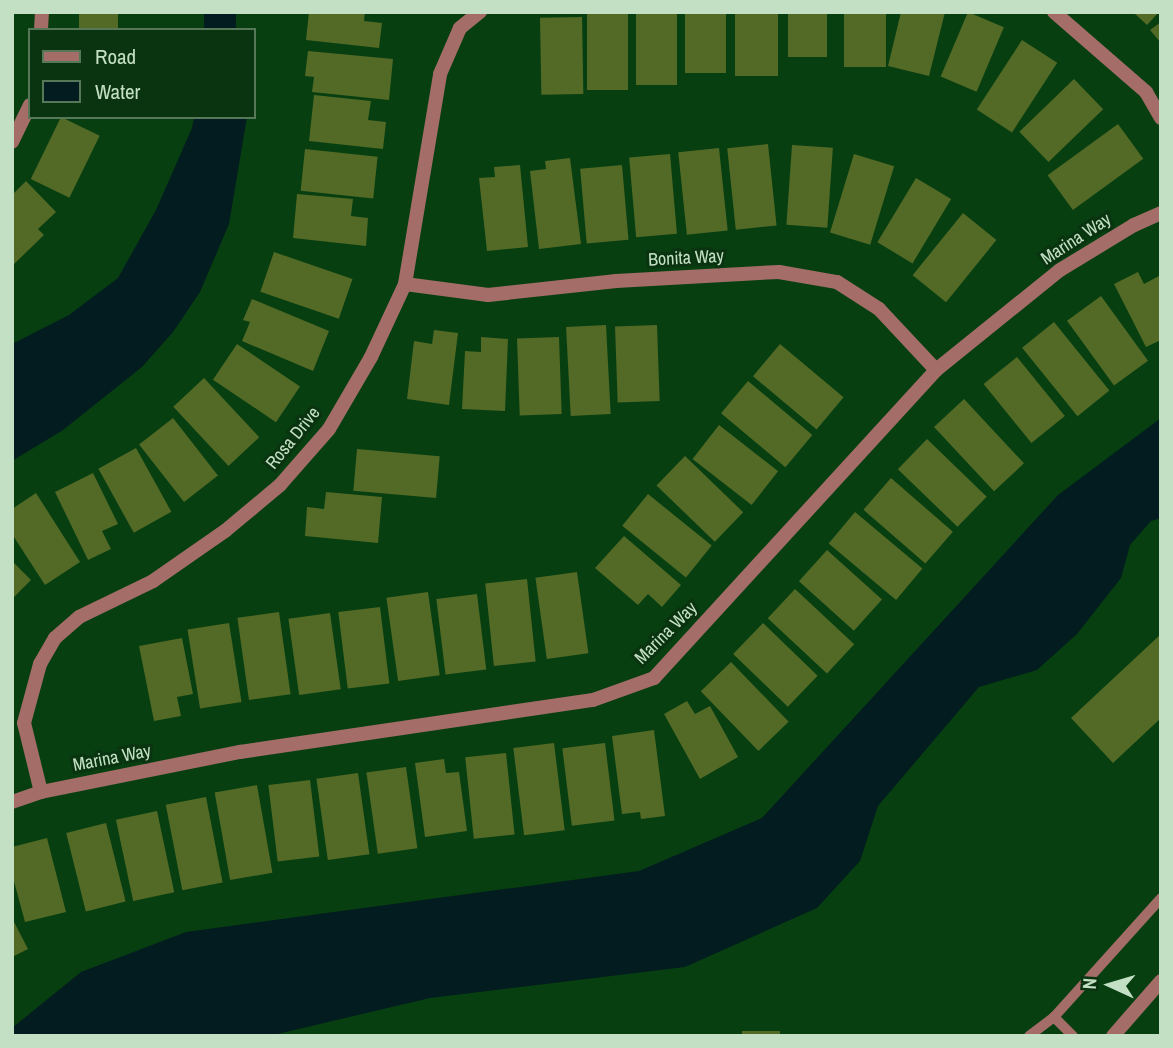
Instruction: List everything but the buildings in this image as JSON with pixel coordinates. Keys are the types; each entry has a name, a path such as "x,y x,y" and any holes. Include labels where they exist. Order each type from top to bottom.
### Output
{"street":[{"name":"Rosa Drive","path":"41,792 24,723 40,664 55,638 79,617 153,581 225,531 280,485 328,429 371,357 405,284 440,74 460,29 480,12"},
{"path":"1054,12 1146,92 1161,118"},
{"path":"12,142 28,108"},
{"name":"Marina Way","path":"12,802 41,792 240,752 593,700 654,678 936,369 1060,270 1134,225 1161,213"},
{"name":"Bonita Way","path":"405,284 488,295 616,281 779,272 837,282 879,309 936,369"},
{"path":"1113,1036 1161,981"}],"lane":[{"path":"1029,1036 1054,1017 1161,898"},
{"path":"1054,1017 1073,1036"}],"water":[{"path":"204,12 236,12 236,28 204,28"},
{"path":"194,119 247,119 229,224 200,292 173,332 142,367 63,430 12,461 12,344 69,315 118,278 156,210"},
{"path":"1161,418 1161,518 1151,521 1130,545 1121,578 1077,634 1037,670 979,687 878,806 860,861 817,908 685,967 430,998 269,1036 12,1036 12,1028 81,972 186,932 639,871 762,818 1058,495"}]}
